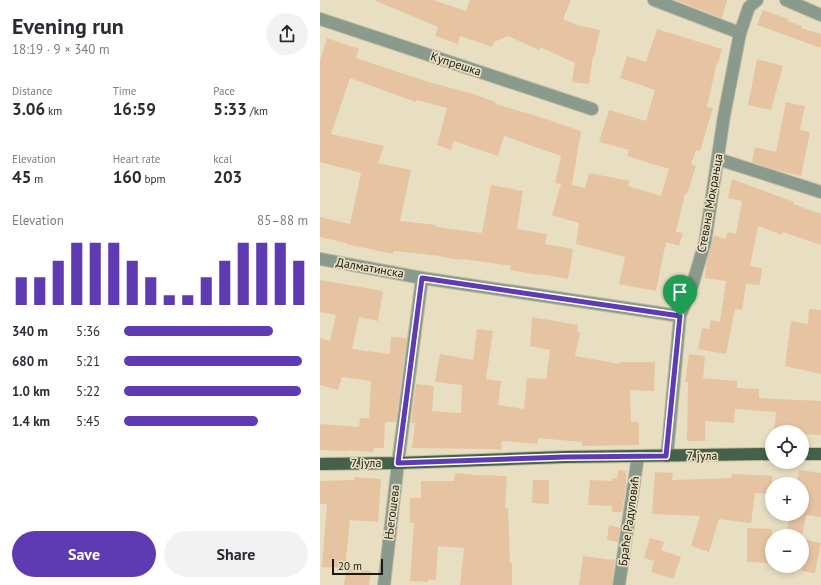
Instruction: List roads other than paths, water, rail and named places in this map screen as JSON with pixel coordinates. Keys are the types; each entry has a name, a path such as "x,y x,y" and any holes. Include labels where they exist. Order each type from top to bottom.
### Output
{"main road":[{"name":"7. јула","path":"320,464 398,463 565,457 765,454"},
{"path":"809,454 821,454"}],"street":[{"path":"654,0 740,33"},
{"name":"Стевана Мокрањца","path":"666,456 680,316 693,283 705,242 724,116 740,33 750,7 757,0"},
{"path":"786,0 821,15"},
{"name":"Купрешка","path":"320,19 592,109"},
{"path":"718,159 821,192"},
{"name":"Далматинска","path":"320,259 422,278 680,316"},
{"name":"Његошева","path":"384,585 422,278"},
{"name":"Браће Радуловић","path":"619,585 638,456"}]}
